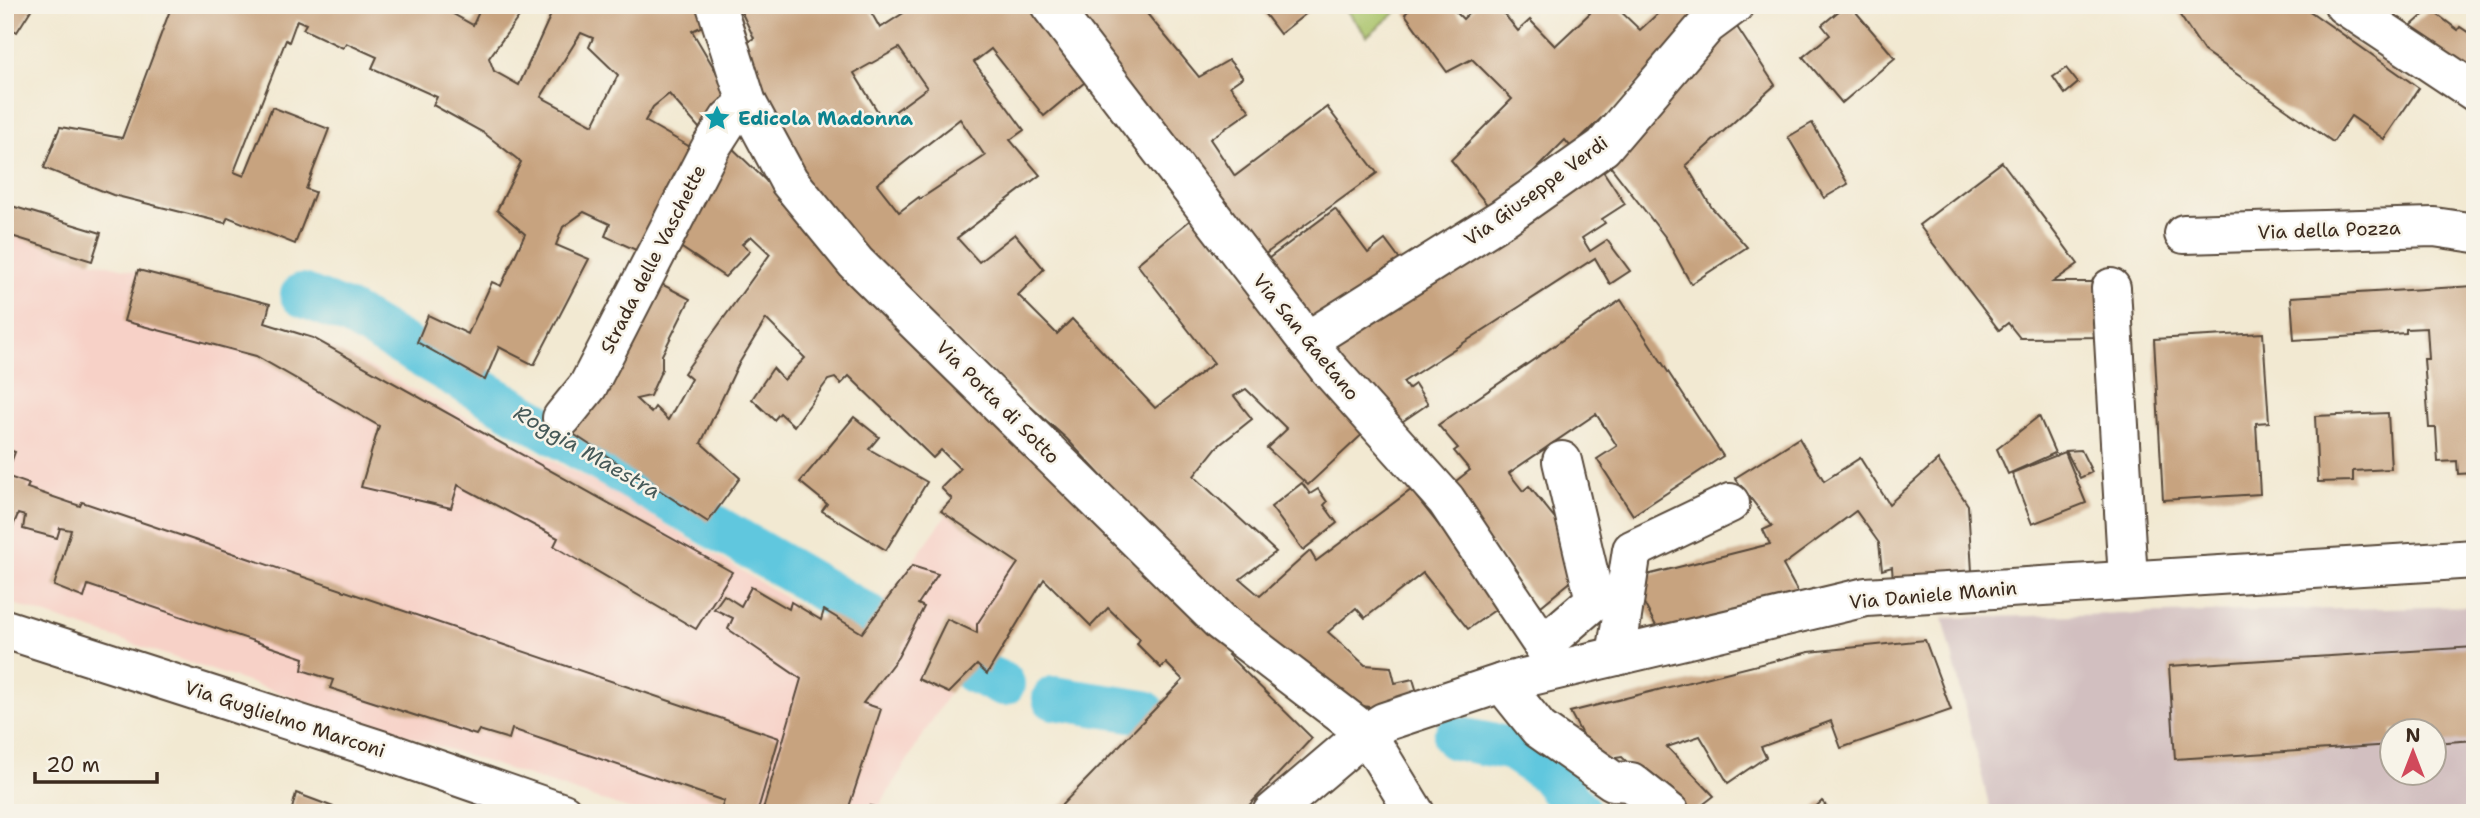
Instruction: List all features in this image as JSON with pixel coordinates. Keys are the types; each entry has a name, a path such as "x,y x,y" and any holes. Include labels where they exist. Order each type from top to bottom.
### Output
{"street":[{"name":"Via Porta di Sotto","path":"716,5 747,103 789,181 856,263 1221,622 1366,733"},
{"name":"Via San Gaetano","path":"1050,5 1307,341 1446,500 1551,657"},
{"name":"Via Giuseppe Verdi","path":"1307,341 1504,217 1604,146 1707,24 1734,5"},
{"path":"2344,5 2475,92"},
{"name":"Strada delle Vaschette","path":"562,418 588,386 711,147 729,119 747,103"},
{"name":"Via della Pozza","path":"2184,234 2434,228 2475,233"},
{"path":"2111,288 2128,580"},
{"path":"1551,657 1595,600 1562,461"},
{"path":"1616,656 1632,550 1730,503"},
{"name":"Via Daniele Manin","path":"1272,813 1366,733 1384,722 1502,683 1551,657 1616,656 1866,597 2475,559"},
{"name":"Via Guglielmo Marconi","path":"5,629 381,750 564,813"},
{"path":"1502,683 1539,729 1613,781 1631,782 1670,813"},
{"path":"1366,733 1415,813"}],"shaded area":[{"path":"5,234 92,261 270,304 265,324 313,338 613,492 820,619 824,610 862,633 947,514 1018,563 977,633 946,619 918,678 949,693 878,808 887,813 639,813 5,601"},
{"path":"2475,606 2475,813 1991,813 1943,618"}],"green space":[{"path":"1342,5 1405,5 1367,36"}],"building":[{"path":"5,5 34,5 17,32 5,25"},
{"path":"172,5 411,5 419,9 421,5 437,5 473,25 482,5 536,5 534,11 526,7 489,58 494,71 519,85 553,10 542,5 700,5 709,23 692,31 730,95 707,137 669,94 653,107 645,121 697,151 649,256 605,236 610,224 584,212 563,227 556,245 589,259 534,365 499,347 485,380 417,342 428,315 468,334 492,282 501,286 525,234 497,210 521,162 484,133 433,105 437,97 372,68 377,57 346,43 343,48 303,29 306,24 297,20 289,42 286,40 234,172 244,176 272,107 329,129 306,189 315,192 295,244 228,217 225,223 113,195 44,168 60,127 122,138","holes":["581,33 593,38 589,47 618,75 593,125 541,97"]},
{"path":"738,5 801,5 804,11 814,5 867,5 880,28 916,5 1037,5 1091,77 1044,116 991,49 974,62 1024,130 1010,140 1040,175 957,238 979,262 1015,234 1044,269 1018,295 1057,334 1072,319 1155,408 1214,363 1137,264 1194,217 1368,429 1308,485 1267,448 1287,429 1246,389 1234,396 1252,419 1217,447 1194,476 1276,552 1240,579 1260,596 1310,551 1316,561 1411,490 1502,605 1468,629 1423,573 1365,618 1356,608 1328,632 1365,665 1391,667 1395,683 1413,679 1422,709 1403,713 1329,700 1220,604 1067,439 852,248 799,182 744,44 754,38","holes":["899,48 927,88 883,120 854,73","960,119 985,156 899,212 877,184"]},
{"path":"1060,5 1140,5 1199,77 1229,60 1243,77 1230,86 1250,111 1210,139 1235,176 1327,107 1377,173 1257,260"},
{"path":"1258,5 1317,5 1280,34"},
{"path":"1414,5 1449,5 1463,19 1477,5 1497,5 1518,31 1530,20 1555,46 1590,13 1585,5 1614,5 1640,30 1667,5 1720,5 1571,147 1565,140 1493,212 1451,160 1512,99 1472,59 1447,72 1405,14"},
{"path":"1846,5 1850,5 1895,58 1842,103 1803,57 1830,35 1822,25"},
{"path":"2173,5 2301,5 2419,88 2384,139 2351,116 2333,142 2204,51"},
{"path":"2430,9 2458,30 2460,27 2475,37 2475,87 2403,33"},
{"path":"1735,24 1775,85 1686,165 1712,208 1747,247 1691,284 1666,238 1604,158"},
{"path":"2066,68 2078,83 2065,94 2053,77"},
{"path":"1812,123 1848,184 1824,198 1788,137"},
{"path":"728,144 782,196 778,200 973,387 1235,648 1228,655 1312,738 1242,813 1054,813 1183,680 1166,663 1161,668 1137,644 1140,639 1108,608 1091,626 1044,579 987,674 977,665 949,693 918,679 947,619 977,633 977,624 1018,563 941,511 952,499 941,488 960,469 941,450 933,458 849,376 841,384 835,378 828,380 794,426 780,413 774,420 752,399 773,368 784,380 805,358 766,319 738,365 701,443 740,478 708,522 561,426 654,280 690,299 662,355 662,369 650,396 636,399 651,413 655,407 668,420 691,379 684,373 770,254 751,236 742,244 750,251 725,277 670,240"},
{"path":"2002,162 2078,264 2053,282 2101,282 2101,337 2020,338 2008,323 1999,330 1919,225"},
{"path":"1601,168 1625,204 1602,219 1605,223 1582,238 1590,251 1607,240 1630,271 1610,284 1595,258 1403,382 1408,389 1415,384 1428,404 1390,430 1324,343"},
{"path":"5,204 101,233 92,261 5,234"},
{"path":"1335,209 1368,253 1385,240 1406,268 1304,330 1257,267"},
{"path":"138,270 270,304 265,323 313,338 732,572 696,629 554,546 558,538 458,485 451,508 361,487 379,426 256,356 124,321"},
{"path":"2474,286 2475,473 2458,474 2457,461 2438,462 2436,428 2429,428 2424,359 2429,359 2427,328 2406,329 2406,333 2294,340 2291,297"},
{"path":"1621,300 1723,456 1633,515 1597,459 1617,446 1596,414 1509,473 1523,491 1529,486 1579,548 1585,570 1541,606 1474,524 1455,488 1456,481 1470,470 1454,451 1458,448 1438,425"},
{"path":"2263,333 2269,422 2256,423 2260,494 2163,500 2154,339"},
{"path":"2388,413 2391,469 2353,471 2353,481 2318,482 2315,416"},
{"path":"2039,416 2055,453 2008,474 1997,449"},
{"path":"854,417 879,437 869,449 927,482 886,550 822,511 827,504 800,482"},
{"path":"1799,438 1824,481 1860,458 1889,504 1938,460 1968,505 1973,588 1894,594 1892,567 1882,570 1879,543 1856,511 1783,565 1801,598 1664,641 1631,579 1770,544 1763,530 1772,526 1735,478"},
{"path":"5,449 15,452 6,476 29,484 27,488 80,506 82,502 779,738 757,813 729,813 721,810 724,801 512,729 509,739 479,730 476,735 330,688 333,680 302,670 304,658 88,585 84,598 54,586 71,530 60,528 57,538 23,529 25,516 18,514 5,545"},
{"path":"2081,450 2092,472 2080,478 2066,451"},
{"path":"2065,452 2086,503 2032,524 2012,473"},
{"path":"1302,483 1310,494 1318,489 1327,502 1324,505 1337,523 1303,550 1271,507"},
{"path":"912,566 938,574 918,604 924,607 898,657 863,703 881,709 847,813 762,813 801,679 728,629 733,618 714,609 724,595 741,606 751,587 789,609 791,602 821,620 824,610 862,633"},
{"path":"1925,640 1951,710 1841,748 1831,721 1761,747 1766,757 1728,783 1700,736 1667,747 1714,796 1692,813 1678,813 1622,757 1596,761 1570,712 1809,652"},
{"path":"2475,647 2475,740 2448,742 2448,716 2378,716 2378,746 2175,759 2169,666"},
{"path":"296,793 336,808 335,813 291,813"},
{"path":"1635,794 1655,813 1614,813"},
{"path":"1822,801 1832,813 1809,813"},
{"path":"870,806 878,808 890,813 868,813"}],"waterway":[{"name":"Roggia Maestra","path":"302,295 350,314 868,616"},
{"name":"Roggia Maestra","path":"973,671 1003,684"},
{"name":"Roggia Maestra","path":"1054,698 1144,712"},
{"name":"Roggia Maestra","path":"1455,738 1512,749 1547,772 1580,813"}],"place":[{"name":"Edicola Madonna","path":"717,118"}]}
